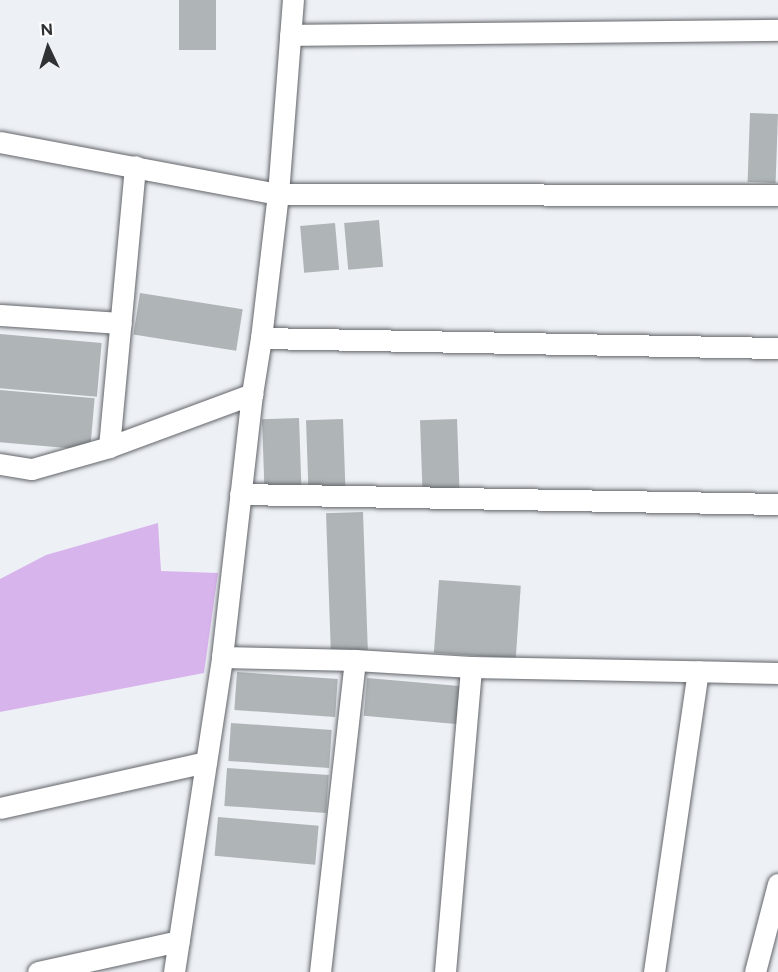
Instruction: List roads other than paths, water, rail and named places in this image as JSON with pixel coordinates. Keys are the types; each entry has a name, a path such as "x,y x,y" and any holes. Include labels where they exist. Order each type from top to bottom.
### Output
{"street":[{"path":"174,972 222,657 278,194 293,0"},
{"path":"290,35 778,30"},
{"path":"0,142 278,194 778,195"},
{"path":"109,447 135,166"},
{"path":"0,315 121,323"},
{"path":"261,338 778,348"},
{"path":"0,464 32,469 109,447 252,394"},
{"path":"240,494 778,504"},
{"path":"222,657 355,660 471,667 778,673"},
{"path":"320,972 355,660"},
{"path":"445,972 471,667"},
{"path":"654,972 698,671"},
{"path":"0,808 206,762"},
{"path":"755,972 778,884"},
{"path":"38,972 179,941"}]}
